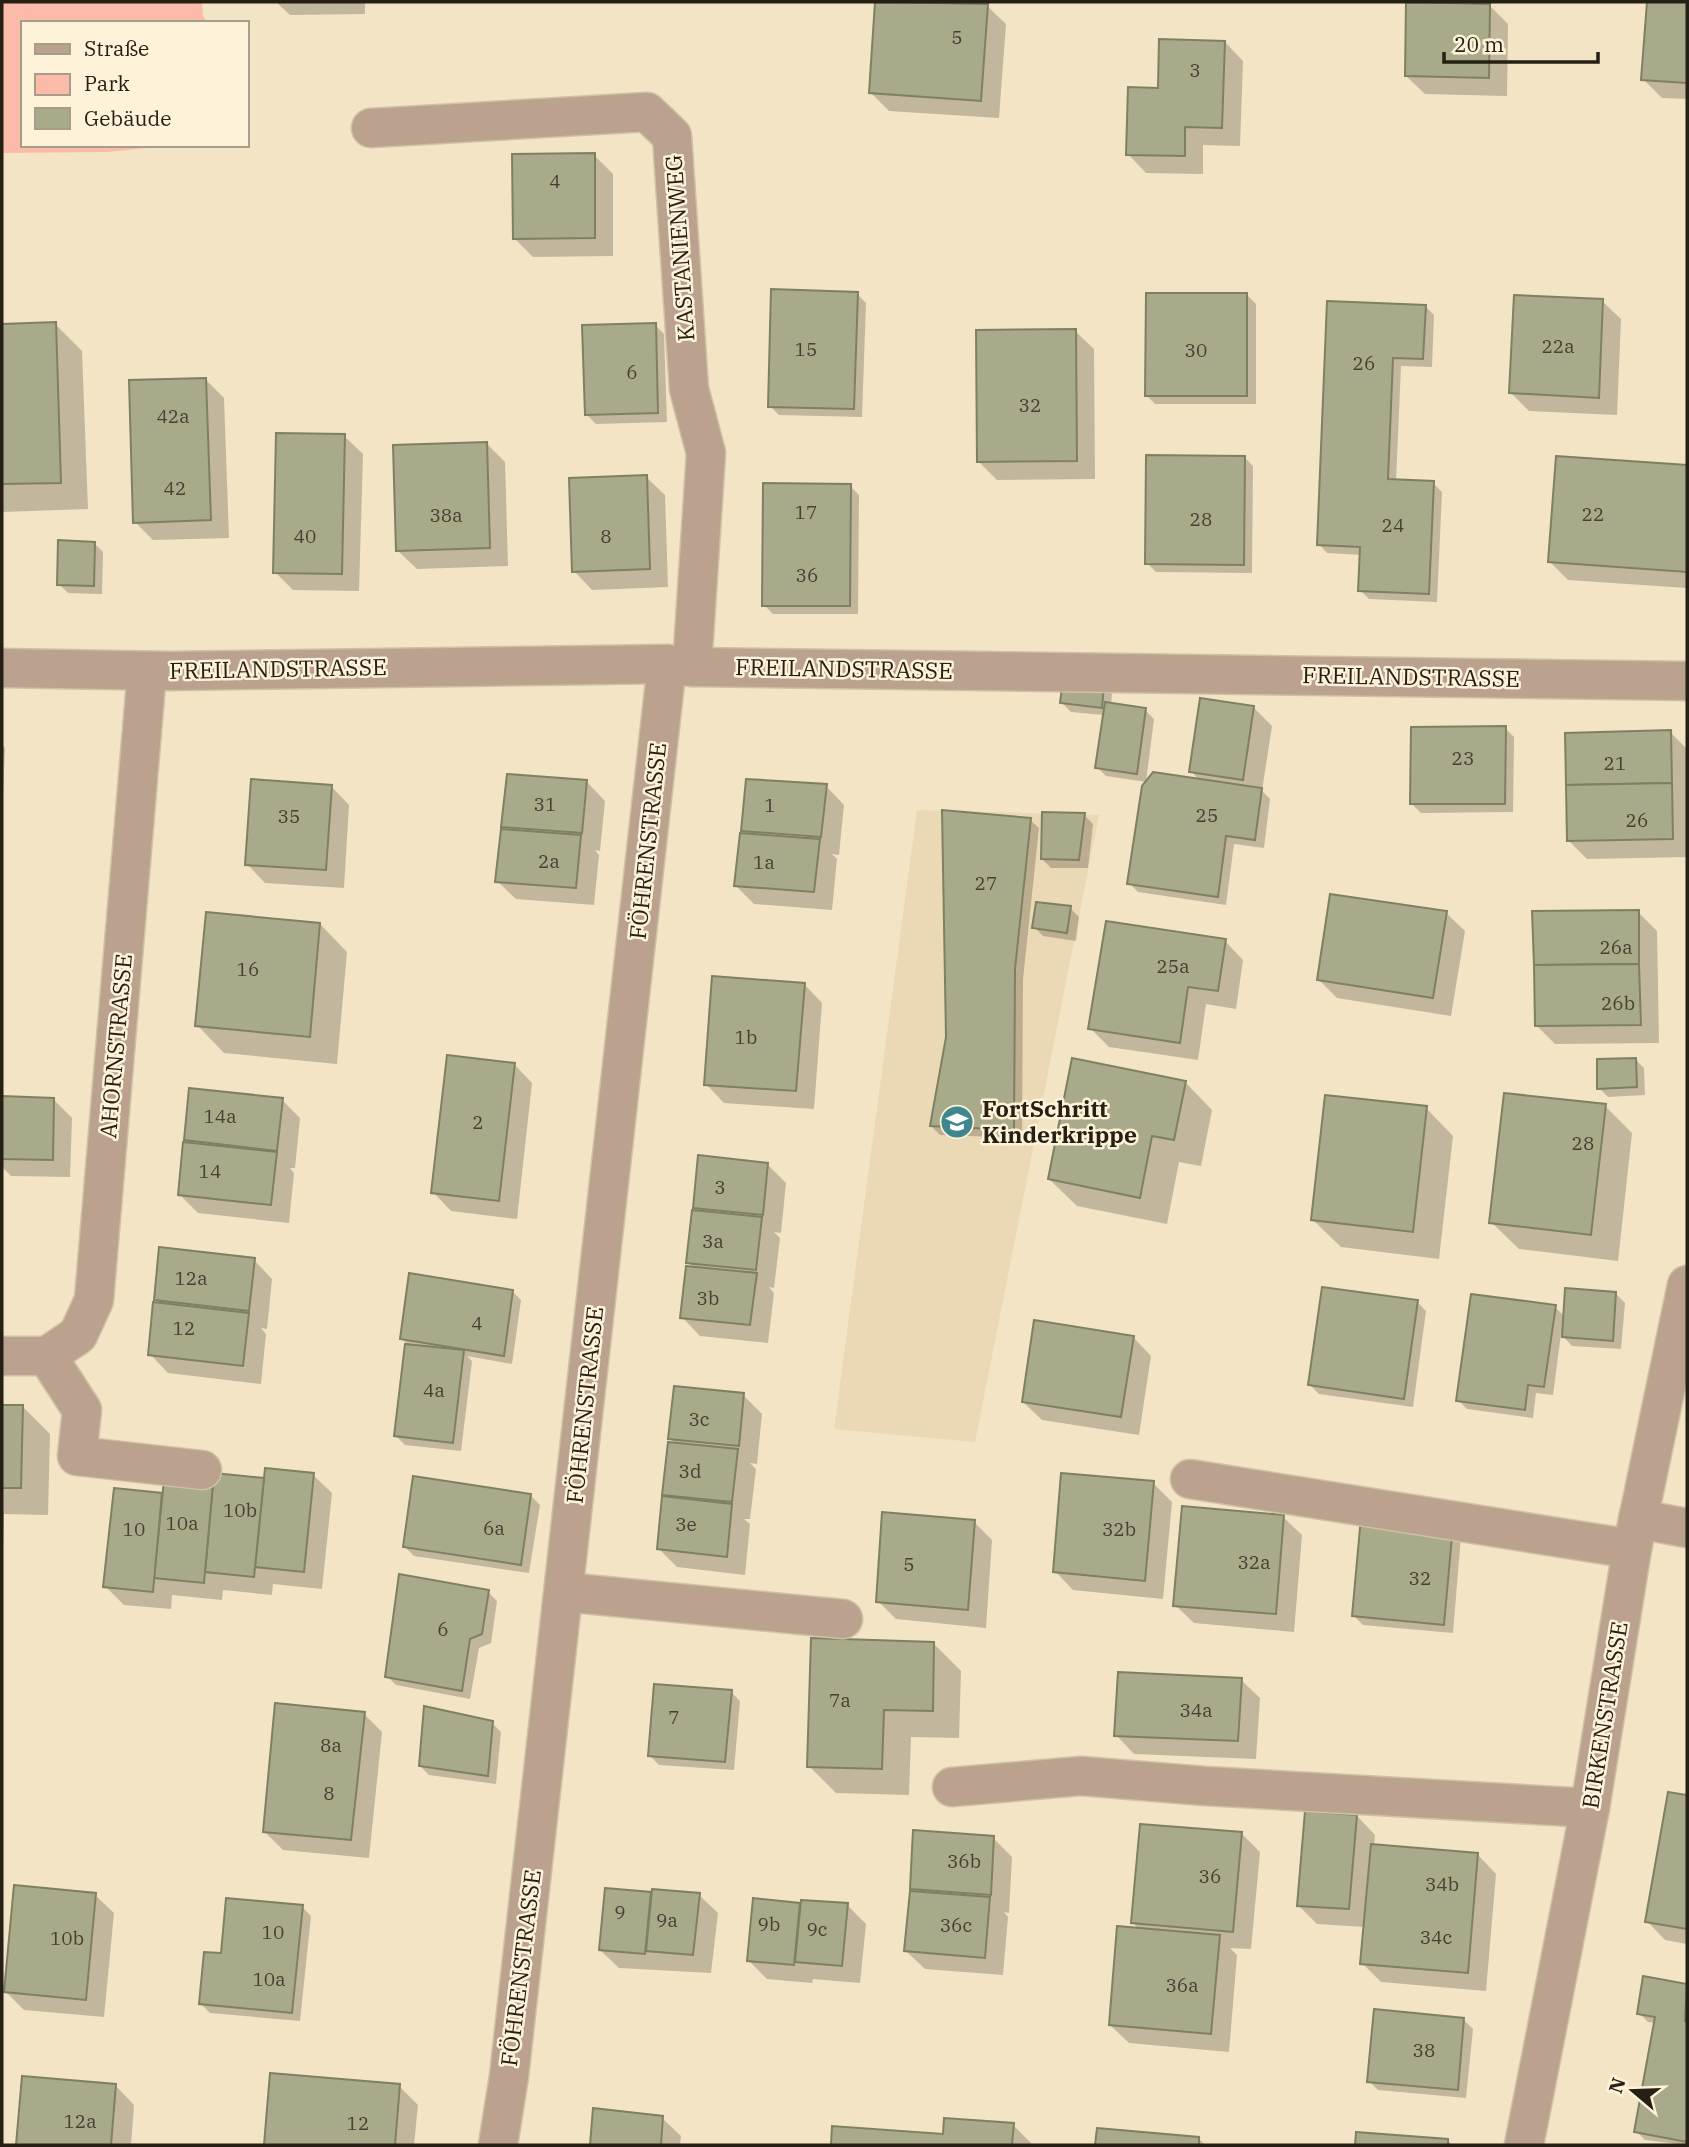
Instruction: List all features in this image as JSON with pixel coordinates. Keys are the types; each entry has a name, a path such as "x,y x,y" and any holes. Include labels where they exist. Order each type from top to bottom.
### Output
{"street":[{"name":"KASTANIENWEG","path":"372,128 647,112 672,136 689,389 706,453 679,666"},
{"name":"FREILANDSTRASSE","path":"2,668 147,671 679,666 1687,681"},
{"name":"FÖHRENSTRASSE","path":"498,2145 509,2076 564,1592 679,666"},
{"name":"AHORNSTRASSE","path":"47,1356 78,1335 94,1300 147,671"},
{"name":"BIRKENSTRASSE","path":"1524,2145 1590,1808 1635,1534 1687,1285"},
{"path":"2,1356 47,1356 82,1410 77,1456 202,1470"},
{"path":"1190,1479 1635,1534 1687,1528"},
{"path":"564,1592 843,1619"},
{"path":"952,1787 1081,1776 1205,1786 1590,1808"}],"shaded area":[{"name":"FortSchritt Kinderkrippe","path":"917,810 1099,815 975,1442 834,1429"}],"green space":[{"path":"2,2 202,2 203,16 207,21 21,21 21,147 155,147 108,152 2,153"}],"building":[{"path":"875,2 988,4 981,101 869,93"},
{"path":"1406,2 1490,4 1489,78 1405,76"},
{"path":"1647,2 1687,2 1687,83 1641,80"},
{"path":"1159,39 1225,41 1222,128 1185,127 1185,156 1126,155 1128,87 1158,88"},
{"path":"595,153 595,238 513,239 512,154"},
{"path":"771,289 858,292 854,409 768,407"},
{"path":"1146,293 1247,293 1247,396 1145,396"},
{"path":"1514,295 1603,299 1599,398 1509,393"},
{"path":"1327,301 1426,305 1423,359 1393,358 1388,479 1434,481 1429,594 1358,591 1360,547 1317,545"},
{"path":"56,322 61,483 2,484 2,324"},
{"path":"656,323 658,413 585,415 582,325"},
{"path":"1076,329 1077,461 977,462 976,330"},
{"path":"206,378 211,520 133,523 129,380"},
{"path":"276,433 345,434 342,574 273,573"},
{"path":"487,442 490,548 396,551 393,445"},
{"path":"1146,455 1245,456 1244,565 1145,564"},
{"path":"1556,456 1687,465 1687,572 1548,562"},
{"path":"647,475 650,569 572,572 569,478"},
{"path":"763,483 851,484 850,606 762,606"},
{"path":"58,540 95,542 94,586 57,585"},
{"path":"1063,679 1104,684 1102,708 1060,703"},
{"path":"1200,698 1254,706 1243,780 1189,772"},
{"path":"1105,702 1146,708 1137,774 1095,768"},
{"path":"1506,726 1505,804 1410,804 1411,727"},
{"path":"1671,730 1672,783 1566,785 1565,733"},
{"path":"1153,772 1262,788 1255,840 1226,836 1218,897 1127,884 1142,786"},
{"path":"507,774 587,780 582,833 501,827"},
{"path":"251,779 332,785 326,870 245,865"},
{"path":"746,779 827,784 821,837 741,831"},
{"path":"1672,783 1673,839 1567,841 1566,785"},
{"path":"942,810 1031,818 1015,969 1014,1130 930,1126 946,1037"},
{"path":"1042,812 1085,813 1079,860 1041,859"},
{"path":"501,829 581,835 576,888 495,882"},
{"path":"740,833 820,839 814,892 734,886"},
{"path":"1330,894 1447,911 1433,998 1317,980"},
{"path":"1036,902 1071,906 1067,933 1032,928"},
{"path":"1639,910 1639,964 1534,965 1532,911"},
{"path":"206,912 320,923 310,1037 195,1026"},
{"path":"1106,921 1226,939 1218,991 1188,987 1180,1043 1088,1029"},
{"path":"1639,964 1641,1025 1535,1026 1534,965"},
{"path":"712,976 805,983 796,1091 704,1085"},
{"path":"447,1055 515,1063 499,1201 431,1193"},
{"path":"1072,1058 1186,1081 1174,1140 1152,1136 1140,1198 1048,1179"},
{"path":"1636,1058 1637,1087 1597,1089 1597,1059"},
{"path":"189,1088 283,1098 277,1151 184,1140"},
{"path":"1504,1093 1606,1104 1591,1235 1489,1223"},
{"path":"1325,1095 1427,1106 1413,1232 1311,1220"},
{"path":"2,1096 54,1098 53,1160 2,1159"},
{"path":"183,1142 277,1152 271,1205 178,1195"},
{"path":"698,1155 768,1163 763,1215 693,1208"},
{"path":"692,1210 762,1217 756,1270 686,1263"},
{"path":"159,1247 255,1258 249,1311 154,1300"},
{"path":"686,1266 757,1273 750,1325 680,1318"},
{"path":"409,1273 513,1290 504,1356 400,1339"},
{"path":"1322,1287 1418,1300 1404,1399 1308,1385"},
{"path":"1565,1288 1616,1292 1613,1341 1562,1337"},
{"path":"1471,1294 1556,1305 1544,1387 1528,1385 1525,1410 1456,1401"},
{"path":"153,1302 249,1313 243,1366 148,1355"},
{"path":"1034,1320 1134,1336 1121,1417 1022,1402"},
{"path":"405,1344 464,1350 453,1443 394,1436"},
{"path":"674,1386 744,1393 739,1446 668,1439"},
{"path":"2,1405 23,1405 21,1488 2,1488"},
{"path":"668,1442 738,1449 732,1502 662,1495"},
{"path":"265,1468 314,1473 304,1572 255,1567"},
{"path":"214,1473 264,1478 254,1577 205,1572"},
{"path":"1061,1473 1154,1481 1145,1581 1053,1572"},
{"path":"413,1476 531,1494 521,1565 403,1547"},
{"path":"164,1480 213,1484 204,1583 154,1578"},
{"path":"114,1488 162,1493 153,1592 103,1587"},
{"path":"662,1496 732,1504 727,1557 657,1549"},
{"path":"1182,1506 1284,1515 1276,1614 1173,1606"},
{"path":"882,1512 975,1520 968,1610 876,1602"},
{"path":"1361,1517 1453,1525 1444,1625 1352,1616"},
{"path":"399,1574 489,1590 482,1634 470,1639 462,1691 385,1677"},
{"path":"811,1638 934,1642 933,1711 884,1710 882,1769 807,1767"},
{"path":"1118,1672 1242,1678 1238,1741 1114,1736"},
{"path":"654,1684 732,1690 725,1762 648,1756"},
{"path":"275,1703 365,1712 351,1840 263,1832"},
{"path":"424,1706 493,1721 488,1776 419,1766"},
{"path":"1668,1792 1687,1795 1687,1929 1645,1922"},
{"path":"1305,1811 1357,1815 1349,1909 1297,1906"},
{"path":"1140,1824 1242,1832 1233,1932 1131,1923"},
{"path":"913,1830 994,1836 991,1895 910,1889"},
{"path":"1371,1844 1478,1853 1468,1973 1360,1964"},
{"path":"14,1885 96,1893 86,2000 4,1992"},
{"path":"605,1888 651,1892 645,1954 599,1950"},
{"path":"652,1889 700,1893 693,1955 646,1951"},
{"path":"910,1891 990,1897 985,1958 904,1951"},
{"path":"226,1898 303,1905 292,2013 199,2004 204,1952 221,1953"},
{"path":"753,1898 800,1903 794,1965 747,1961"},
{"path":"801,1900 848,1903 842,1966 795,1962"},
{"path":"1117,1926 1220,1935 1211,2034 1109,2025"},
{"path":"1643,1976 1687,1984 1687,2142 1634,2132 1655,2017 1637,2014"},
{"path":"1374,2009 1464,2018 1458,2090 1367,2082"},
{"path":"270,2073 400,2084 395,2145 264,2145"},
{"path":"22,2076 116,2084 111,2145 16,2145"},
{"path":"593,2108 663,2116 661,2145 590,2145"},
{"path":"944,2118 1014,2123 1012,2145 831,2145 832,2126 943,2134"},
{"path":"1097,2128 1199,2137 1199,2145 1095,2145"},
{"path":"1356,2132 1448,2139 1448,2145 1355,2145"}],"place":[{"name":"FortSchritt Kinderkrippe","path":"957,1122"}]}
